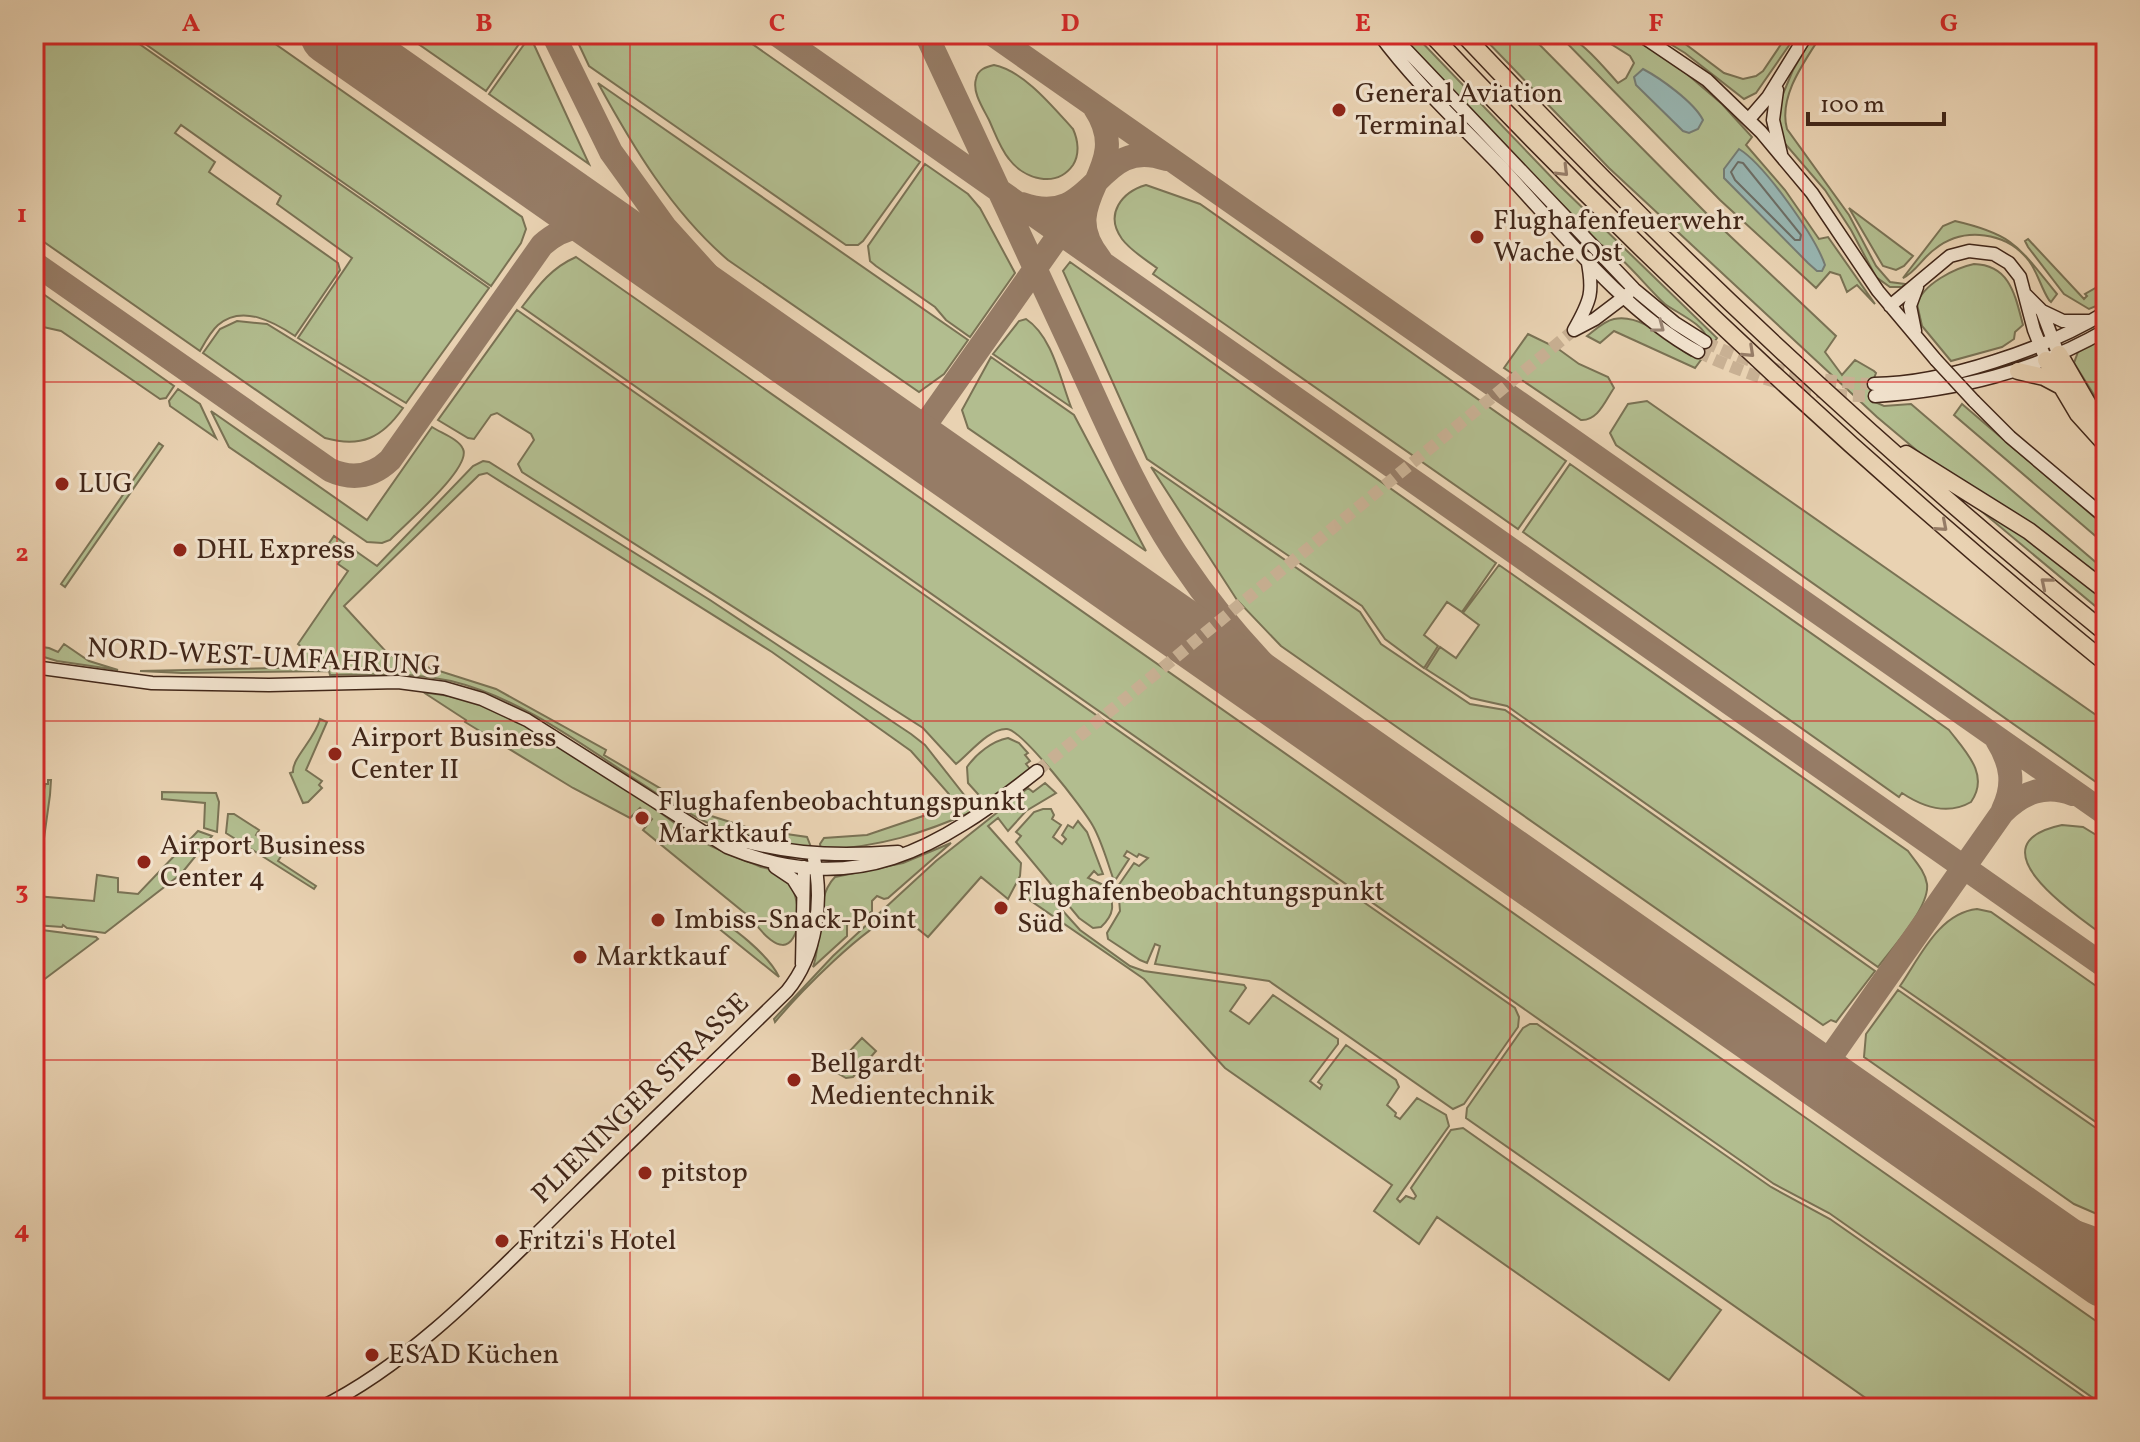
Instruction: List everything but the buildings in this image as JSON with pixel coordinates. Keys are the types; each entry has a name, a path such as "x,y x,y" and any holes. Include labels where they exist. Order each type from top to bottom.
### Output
{"highway":[{"path":"1431,34 1586,194 1770,372 1945,528 2106,663"},
{"path":"1463,34 1650,225 1880,441 2106,633"},
{"path":"2049,350 2061,386 2082,419 2106,445"},
{"path":"2049,350 2106,427"},
{"path":"2018,371 2061,386"},
{"path":"1880,441 1932,468 2002,513 2106,591"}],"main road":[{"path":"1379,34 1587,258 1618,282"},
{"path":"1391,34 1664,331 1701,347"},
{"path":"1639,34 1700,74 1749,119 1812,193 1860,266 1936,360 2010,437 2106,518"},
{"path":"1749,119 1764,103 1807,34"},
{"path":"1779,80 1773,117 1782,157"},
{"path":"1890,306 1950,256 1980,251 1997,255 2019,274 2049,350"},
{"path":"1587,258 1592,289 1587,309"},
{"path":"1618,282 1587,309 1574,330 1629,293"},
{"path":"1917,338 1910,309 1918,285"},
{"path":"2026,295 2042,311 2063,321 2092,321"},
{"path":"2042,311 2049,350"},
{"path":"2106,312 2092,321 2049,350 2018,371 1949,389 1874,390 2049,350 2106,330"},
{"name":"NORD-WEST-UMFAHRUNG","path":"34,667 152,683 269,685 398,682 444,688 482,699 527,720 727,847 758,859 810,868 867,867 909,851 969,822 1037,771"},
{"name":"NORD-WEST-UMFAHRUNG","path":"696,825 757,845 813,854 856,856 909,851"},
{"path":"802,966 803,895 813,854"},
{"path":"758,859 786,872 803,895"},
{"name":"PLIENINGER STRASSE","path":"320,1408 382,1372 497,1272 787,991 812,947 817,895 810,868"},
{"path":"817,895 835,869"}],"green space":[{"path":"34,34 125,34 489,288 406,403 298,338 352,258 277,204 281,196 181,125 175,133 215,162 209,172 338,263 340,270 295,336 258,317 237,316 218,325 200,351 34,235"},
{"path":"131,34 261,34 522,217 526,229 521,243 491,286"},
{"path":"404,34 526,34 486,91"},
{"path":"574,34 738,34 920,162 863,241 858,245 846,245 589,66"},
{"path":"1397,34 1414,34 1558,184 1717,338 1695,368 1614,331 1600,343 1587,336 1607,322 1624,318 1645,324 1691,356 1702,349 1707,339 1696,324 1665,304 1624,262 1601,245"},
{"path":"1480,34 1529,34 1711,218 1836,336 1825,352 1842,375 1855,360 1874,371 1870,389 1875,402 1884,406 1911,404 2106,571 2106,585 1921,454 1877,417 1609,168"},
{"path":"1558,34 1582,46 1618,83 1626,78 1634,63 1630,56 1595,34 1625,34 1687,74 1722,104 1752,137 1746,145 1785,190 1819,239 1828,237 1875,304 1857,285 1847,292 1840,275 1830,272 1816,288 1720,200"},
{"path":"1654,34 1672,34 1724,73 1743,79 1763,71 1788,34 1797,34 1756,93 1744,99 1685,53"},
{"path":"1814,34 1822,34 1801,67 1790,92 1786,104 1787,129 1849,215 1876,266 1890,282 1905,284 1902,287 1890,287 1876,277 1825,190 1781,139 1777,125 1780,101 1793,70"},
{"path":"530,36 589,164 489,94"},
{"path":"994,65 1027,82 1073,129 1077,156 1073,165 1058,177 1040,178 1023,172 1000,145 976,89 979,73"},
{"path":"598,83 968,340 944,374 919,392 728,260 671,200 625,131"},
{"path":"925,164 968,194 980,208 1015,273 970,337 946,320 935,307 870,261 868,246"},
{"path":"1146,185 1200,204 1566,461 1518,529 1153,274 1157,268 1122,239 1115,221 1115,213 1123,199"},
{"path":"1849,208 1913,256 1896,270 1883,266"},
{"path":"1955,221 1991,232 2015,246 2024,254 2034,265 2057,294 2051,302 2029,261 2020,251 1997,238 1985,236 1959,237 1946,242 1903,278 1943,226"},
{"path":"2028,239 2084,299 2085,294 2106,282 2106,302 2089,309 2064,294 2028,247 2025,241"},
{"path":"576,257 2106,1328 2106,1407 1829,1213 1774,1184 522,307 552,272"},
{"path":"1070,262 1496,563 1462,612 1447,602 1424,635 1438,646 1424,668 1385,639 1362,606 1147,459 1063,271"},
{"path":"1974,264 1996,270 2003,276 2013,293 2023,325 2015,332 2014,339 2002,347 1951,361 1922,326 1917,304 1926,290 1941,278"},
{"path":"39,291 174,386 166,398 160,399 61,331 34,325 34,298"},
{"path":"517,310 1515,1008 1519,1017 1518,1027 1464,1104 1453,1109 1269,981 1155,964 1160,946 1155,944 1147,963 1108,939 1107,933 1120,911 1118,886 1134,863 1139,866 1148,858 1139,854 1137,857 1127,851 1124,856 1129,859 1116,879 1113,878 1099,838 1087,817 1052,772 1015,733 1007,729 993,733 956,764 923,728 522,472 518,464 534,440 531,434 497,413 491,415 474,439 438,420"},
{"path":"1026,319 1035,326 1049,347 1071,407 993,354 1019,321"},
{"path":"237,321 267,324 403,408 387,427 370,438 349,442 325,438 203,353 220,329"},
{"path":"1528,334 1608,377 1614,388 1597,414 1581,420 1504,368"},
{"path":"2095,342 2106,367 2106,414 2074,363 2078,352"},
{"path":"991,357 1074,415 1146,551 968,428 962,410"},
{"path":"178,389 200,404 216,438 170,406 169,401"},
{"path":"1647,401 2106,722 2106,789 1616,445 1610,433 1628,404"},
{"path":"1962,404 2106,527 2106,545 1954,415"},
{"path":"211,411 367,520 432,427 458,442 463,449 463,458 448,482 390,540 367,542 229,447"},
{"path":"159,443 163,446 65,587 61,584"},
{"path":"483,461 710,600 911,734 925,745 976,810 900,838 821,850 820,844 824,838 867,835 926,815 925,812 948,801 949,794 911,751 772,652 487,473 479,475 344,606 389,655 496,689 606,750 604,755 702,813 752,829 807,837 811,847 748,837 708,823 531,713 478,689 451,681 406,675 330,675 329,671 140,671 280,668 286,661 294,666 304,649 298,644 348,571 338,564 344,555 331,545 323,552 334,536 377,566 473,466"},
{"path":"1570,464 1949,730 1977,773 1976,792 1971,802 1944,809 1927,806 1902,793 1899,797 1523,532"},
{"path":"1151,467 1360,612 1381,644 1470,704 1505,710 1875,971 1836,1022 1831,1020 1823,1025 1281,646 1237,600"},
{"path":"1982,505 2106,599 2106,615 1980,510"},
{"path":"1499,565 1908,851 1924,875 1926,893 1909,927 1878,967 1507,706 1471,698 1426,669 1440,647 1456,658 1479,625 1463,613"},
{"path":"64,644 89,661 118,670 57,661 34,654 34,646 58,652"},
{"path":"423,692 471,701 515,720 705,843 782,874 789,881 797,906 798,924 793,938 783,945 771,940 752,919 643,830 652,819 640,808 630,818 573,788 465,722"},
{"path":"320,719 327,722 306,770 322,781 319,785 322,788 303,803 290,773"},
{"path":"1008,738 1019,743 1028,753 1025,755 1030,761 1026,764 1030,769 986,803 968,783 967,767 985,749"},
{"path":"48,780 51,780 50,795 36,896 94,901 97,875 118,878 118,892 138,894 198,831 212,836 181,874 105,933 63,925 34,925 34,847"},
{"path":"1045,783 1056,793 1026,811 1008,831 998,818 988,826 1021,863 1020,876 1008,899 981,877 928,937 898,913 851,946 775,1022 774,1019 833,956 936,861 1028,788 1033,792"},
{"path":"162,792 216,793 219,802 217,832 204,828 205,803 162,799"},
{"path":"1051,809 1052,819 1061,825 1053,837 1062,844 1066,839 1062,835 1068,825 1073,828 1078,821 1087,832 1103,874 1098,875 1094,871 1088,878 1108,887 1111,899 1111,913 1101,927 1093,928 1079,918 1016,842 1021,836 1016,832 1034,812"},
{"path":"228,814 234,814 259,830 256,835 283,853 278,861 316,886 314,889 226,833"},
{"path":"2062,825 2083,827 2106,841 2106,937 2054,897 2027,863 2026,847 2036,834"},
{"path":"951,843 888,898 877,896 872,901 872,911 864,919 854,919 847,925 847,936 813,967 821,908 828,886 835,877 903,863"},
{"path":"1035,880 1080,930 1130,966 1144,971 1244,985 1246,988 1230,1011 1249,1024 1273,995 1338,1039 1338,1044 1310,1081 1320,1089 1322,1085 1318,1082 1346,1045 1396,1080 1399,1087 1387,1105 1396,1113 1395,1116 1400,1119 1417,1098 1446,1115 1449,1126 1397,1199 1400,1202 1406,1196 1414,1199 1416,1196 1411,1188 1451,1130 1463,1128 1721,1310 1669,1380 1437,1217 1419,1244 1374,1211 1392,1185 1225,1068 1144,979 1021,894 1025,882 1029,885"},
{"path":"1977,909 1991,912 2106,993 2106,1129 1900,986 1941,927 1964,912"},
{"path":"710,917 749,941 779,977 707,919 704,923 701,920"},
{"path":"34,929 96,937 98,939 34,987"},
{"path":"1898,990 2106,1135 2106,1218 2074,1204 1864,1057 1866,1034"},
{"path":"1537,1024 1771,1187 1830,1219 2100,1408 1880,1408 1466,1118 1467,1108 1523,1028"},
{"path":"862,1038 876,1051 853,1077 846,1078 832,1070"}],"water":[{"path":"1643,69 1685,98 1699,113 1703,120 1698,129 1689,133 1683,131 1636,85 1634,77"},
{"path":"1739,149 1762,169 1800,220 1825,265 1822,271 1817,271 1808,263 1724,178 1724,169"}],"taxiway":[{"path":"553,34 611,152 665,227 765,338"},
{"path":"776,34 2106,967"},
{"path":"926,34 1120,453 1166,537 1201,590 1240,638 1351,747"},
{"path":"992,34 2106,814"},
{"path":"1095,108 1105,130 1107,150 1084,219 1087,238 1100,259"},
{"path":"1022,204 1047,209 1066,205 1124,159 1143,155 1166,159"},
{"path":"913,442 1097,181"},
{"path":"34,263 330,470 354,476 376,470 390,460 542,245 560,233 580,227 601,228 620,237"},
{"path":"1997,740 2010,775 2003,810"},
{"path":"1818,1075 2002,813 2034,792 2053,790 2073,794"},
{"path":"1955,1171 2067,1229 2106,1243"}],"runway":[{"path":"331,34 2106,1277"}],"tunnel":[{"path":"1037,771 1574,330"},
{"path":"1705,342 1787,372 1830,381 1874,384"},
{"path":"1698,352 1741,370 1807,390 1875,396"}],"place":[{"name":"General Aviation Terminal","path":"1339,110"},
{"name":"Flughafenfeuerwehr Wache Ost","path":"1477,237"},
{"name":"LUG","path":"62,484"},
{"name":"DHL Express","path":"180,550"},
{"name":"Airport Business Center II","path":"335,754"},
{"name":"Flughafenbeobachtungspunkt Marktkauf","path":"642,818"},
{"name":"Airport Business Center 4","path":"144,862"},
{"name":"Flughafenbeobachtungspunkt Süd","path":"1001,908"},
{"name":"Imbiss-Snack-Point","path":"658,920"},
{"name":"Marktkauf","path":"580,957"},
{"name":"Bellgardt Medientechnik","path":"794,1080"},
{"name":"pitstop","path":"645,1173"},
{"name":"Fritzi's Hotel","path":"502,1241"},
{"name":"ESAD Küchen","path":"372,1355"}]}
